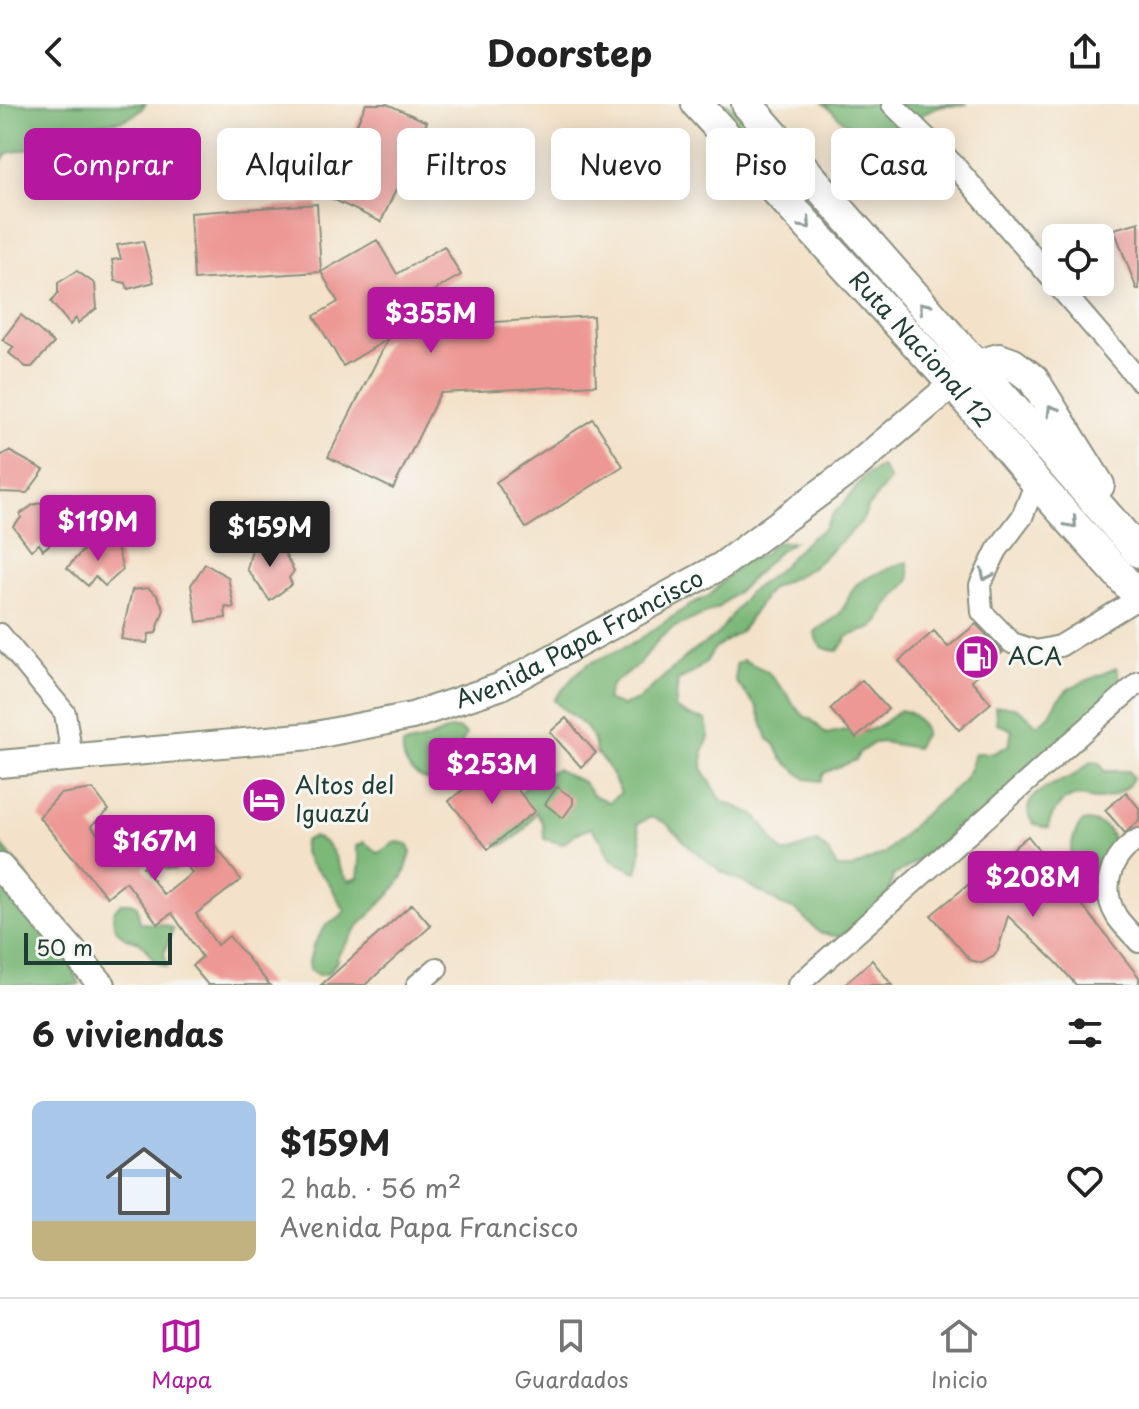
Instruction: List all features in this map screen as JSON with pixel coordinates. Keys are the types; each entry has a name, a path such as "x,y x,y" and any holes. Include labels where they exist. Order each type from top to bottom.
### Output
{"highway":[{"name":"Ruta Nacional 12","path":"697,104 964,375"},
{"name":"Ruta Nacional 12","path":"747,104 964,375 1036,482 1139,598"},
{"path":"964,375 999,359 1013,364 1033,379 1139,550"}],"main road":[{"name":"Avenida Papa Francisco","path":"0,764 311,736 412,716 499,687 721,566 852,469 964,375"},
{"path":"0,867 102,985"}],"street":[{"path":"892,104 955,166 1139,380"},
{"path":"1036,482 1022,517 997,550 980,585 982,612 1012,643 1036,651 1060,646 1139,598"},
{"path":"0,634 65,713 72,757"},
{"path":"798,985 1139,682"},
{"path":"1139,839 1125,846 1111,868 1108,893 1117,916 1139,942"},
{"path":"417,985 437,968"}],"green space":[{"path":"0,104 146,104 125,119 82,128 24,128 24,150 8,153 0,163"},
{"path":"709,104 728,104 749,128 731,128"},
{"path":"824,104 968,104 936,107 899,128 849,126"},
{"path":"797,200 814,200 947,349 939,355"},
{"path":"881,466 890,480 869,506 862,521 812,568 770,589 741,631 714,649 706,662 693,673 678,680 675,708 689,716 706,720 709,737 703,752 702,768 721,800 753,814 784,854 817,842 830,853 837,868 852,868 885,853 961,783 975,753 994,753 1009,745 1012,730 997,723 995,707 1018,709 1037,725 1050,715 1069,688 1116,668 1122,684 950,846 934,847 893,876 889,892 852,935 820,933 796,910 719,870 666,823 651,817 637,824 641,848 637,872 609,857 602,841 591,828 575,834 563,844 544,839 543,824 536,812 529,824 507,843 500,846 486,838 527,785 557,769 582,781 593,795 608,802 621,793 607,765 596,753 591,734 554,700 588,664 634,643 693,603 709,596 745,561 763,555 774,543 793,542 779,551 718,608 673,628 659,639 638,665 611,685 606,700 622,706 638,700 688,655 718,634 748,593 824,529 865,476"},
{"path":"908,562 910,580 887,606 879,622 872,628 848,636 838,651 819,644 815,632 840,613 856,585"},
{"path":"743,660 767,671 804,716 826,734 845,730 863,732 878,727 900,710 916,718 925,733 916,748 874,743 859,753 856,760 824,773 821,781 806,779 782,759 775,744 768,739 757,707 735,681 736,664"},
{"path":"450,729 459,729 466,734 459,749 446,761 434,782 410,770 404,759 403,745"},
{"path":"1092,761 1100,763 1104,771 1129,771 1133,778 1122,790 1107,798 1077,796 1066,799 1055,811 1049,828 1034,824 1029,816 1031,799"},
{"path":"1083,821 1107,828 1113,840 1104,871 1092,881 1074,877 1070,869 1073,839"},
{"path":"148,823 161,833 183,861 181,867 167,869 151,856 140,837"},
{"path":"312,837 327,844 349,881 358,878 360,861 356,846 364,842 378,853 399,842 409,845 411,853 404,875 390,894 358,927 327,974 318,975 310,970 313,946 327,924 341,917 345,910 327,880 307,860 304,841"},
{"path":"0,843 26,874 43,903 80,985 0,985"},
{"path":"121,903 137,906 140,923 165,925 173,929 164,953 167,967 155,961 140,942 126,938 117,931 113,916"}],"building":[{"path":"366,104 387,104 427,122 424,128 397,128 397,187 381,222 335,200 381,200 381,128 355,128"},
{"path":"317,204 321,272 194,280 190,213"},
{"path":"1139,222 1139,290 1137,290 1114,229"},
{"path":"377,240 397,274 444,246 461,275 417,300 432,326 593,316 596,385 440,393 393,489 328,457 388,339 343,366 314,316 338,302 321,272"},
{"path":"143,241 154,282 128,289 126,283 115,281 112,260 121,259 117,245"},
{"path":"77,271 95,284 97,308 78,323 76,318 70,325 51,302 58,293 58,283"},
{"path":"21,315 54,343 32,367 26,367 9,353 14,347 2,340"},
{"path":"593,419 623,466 526,528 496,482"},
{"path":"9,451 44,470 27,493 0,492 0,456"},
{"path":"47,501 68,529 43,550 39,544 31,550 13,526 21,518 20,514 33,505"},
{"path":"114,535 123,570 105,586 95,576 88,586 67,568 85,548 105,544"},
{"path":"254,541 281,546 294,571 289,578 292,584 270,601 247,569"},
{"path":"205,564 228,577 234,608 225,607 226,618 197,622 191,585"},
{"path":"148,588 157,595 164,609 156,633 149,634 147,643 121,639 132,590"},
{"path":"976,624 1003,652 971,680 991,703 959,730 899,661 934,631 948,647"},
{"path":"862,680 888,709 856,738 830,709"},
{"path":"566,718 596,753 581,767 550,732"},
{"path":"496,763 535,811 488,849 449,801"},
{"path":"557,787 573,798 573,804 563,818 545,804"},
{"path":"93,789 109,810 91,826 115,854 133,835 153,859 143,867 164,895 192,873 183,861 211,840 241,880 196,914 217,945 229,936 270,985 208,985 192,966 202,957 172,913 158,924 126,882 107,897 39,817 60,794"},
{"path":"1126,792 1139,808 1139,821 1125,833 1105,810"},
{"path":"1028,836 1139,977 1139,985 1076,985 1008,916 994,956 982,963 970,960 931,915"},
{"path":"412,904 431,926 365,985 321,985"},
{"path":"872,960 892,985 844,985"}],"place":[{"name":"ACA","path":"977,657"},
{"name":"Altos del Iguazú","path":"264,800"}]}
